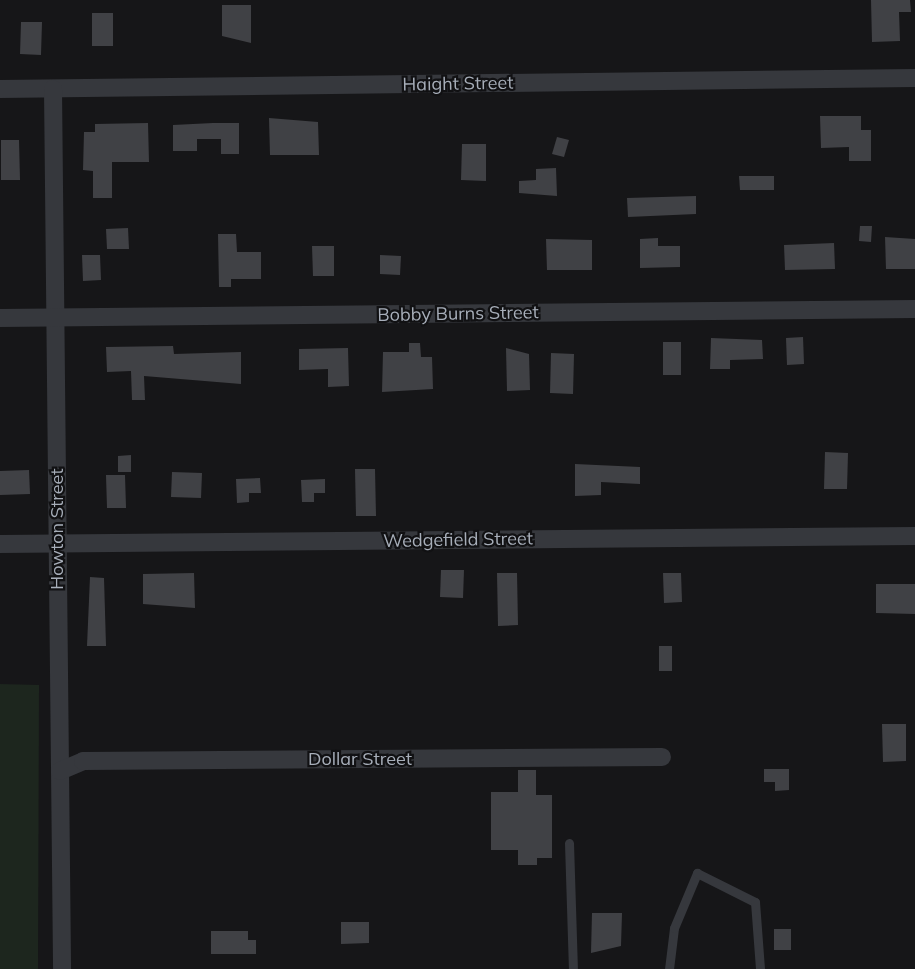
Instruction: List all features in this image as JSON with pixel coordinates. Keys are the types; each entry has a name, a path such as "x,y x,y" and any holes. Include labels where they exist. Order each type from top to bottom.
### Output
{"street":[{"name":"Haight Street","path":"0,89 915,78"},
{"name":"Howton Street","path":"53,89 62,969"},
{"name":"Bobby Burns Street","path":"0,318 915,309"},
{"name":"Wedgefield Street","path":"0,544 915,536"},
{"name":"Dollar Street","path":"60,771 83,761 662,757"}],"lane":[{"path":"569,843 573,969"},
{"path":"669,969 674,928 697,873 755,902 760,969"}],"shaded area":[{"path":"0,684 39,685 38,969 0,969"}],"building":[{"path":"871,0 910,0 911,12 899,12 900,41 872,42"},
{"path":"222,5 251,5 251,43 222,36"},
{"path":"92,13 113,13 113,46 92,46"},
{"path":"21,22 42,22 41,55 20,54"},
{"path":"820,116 861,116 861,130 871,130 871,161 849,161 849,147 821,148"},
{"path":"269,118 318,122 319,155 270,155"},
{"path":"148,123 149,162 112,162 112,198 93,198 93,171 83,170 84,132 95,132 95,124"},
{"path":"239,123 239,154 221,154 221,139 197,139 197,151 173,151 173,125"},
{"path":"557,137 569,140 564,157 552,154"},
{"path":"1,140 19,140 20,180 1,180"},
{"path":"462,144 486,144 486,181 461,180"},
{"path":"556,168 557,196 519,193 519,181 536,180 536,169"},
{"path":"739,176 774,176 774,190 740,190"},
{"path":"696,196 696,214 628,217 627,198"},
{"path":"860,226 872,226 871,242 859,241"},
{"path":"128,228 129,249 107,249 106,229"},
{"path":"218,234 236,234 237,252 261,252 261,279 231,279 231,287 219,287"},
{"path":"885,237 915,239 915,269 886,269"},
{"path":"658,238 658,246 680,246 680,267 640,268 640,239"},
{"path":"546,239 592,240 592,270 547,270"},
{"path":"834,243 835,269 785,270 784,245"},
{"path":"312,246 334,246 334,276 313,276"},
{"path":"82,255 100,255 101,280 83,281"},
{"path":"380,255 401,256 400,275 380,274"},
{"path":"803,337 804,364 787,365 786,338"},
{"path":"711,338 762,340 763,359 730,360 730,369 710,369"},
{"path":"663,342 681,342 681,375 663,375"},
{"path":"409,343 420,343 421,357 432,357 433,389 382,392 383,352 409,352"},
{"path":"173,346 174,354 241,352 241,384 144,376 145,400 132,400 131,371 107,372 106,347"},
{"path":"348,348 349,386 328,387 328,369 299,370 299,349"},
{"path":"506,348 529,354 530,390 507,391"},
{"path":"551,353 574,354 573,394 550,393"},
{"path":"825,452 848,453 847,489 824,489"},
{"path":"131,455 131,472 118,472 118,456"},
{"path":"575,464 640,467 640,484 601,482 601,495 575,496"},
{"path":"355,469 375,469 376,516 356,516"},
{"path":"29,470 30,494 0,495 0,471"},
{"path":"172,472 202,473 201,498 171,497"},
{"path":"106,475 125,475 126,508 107,508"},
{"path":"260,478 261,493 249,493 249,502 237,503 236,479"},
{"path":"325,479 325,493 314,493 314,502 302,502 301,480"},
{"path":"441,570 464,570 463,598 440,597"},
{"path":"194,573 195,608 143,604 143,574"},
{"path":"497,573 517,573 518,625 498,626"},
{"path":"663,573 681,573 682,602 664,603"},
{"path":"90,577 104,578 106,646 87,646"},
{"path":"876,584 915,584 915,614 876,613"},
{"path":"659,646 672,646 672,671 659,671"},
{"path":"882,724 906,724 906,761 883,762"},
{"path":"764,769 789,769 789,790 775,791 775,782 764,782"},
{"path":"518,770 536,770 536,795 552,795 552,858 537,858 537,865 518,865 518,850 491,850 491,792 518,792"},
{"path":"592,913 622,913 621,946 591,953"},
{"path":"341,922 369,922 369,943 341,944"},
{"path":"774,929 791,929 791,950 774,950"},
{"path":"211,931 248,931 248,940 256,940 256,954 211,954"}]}
